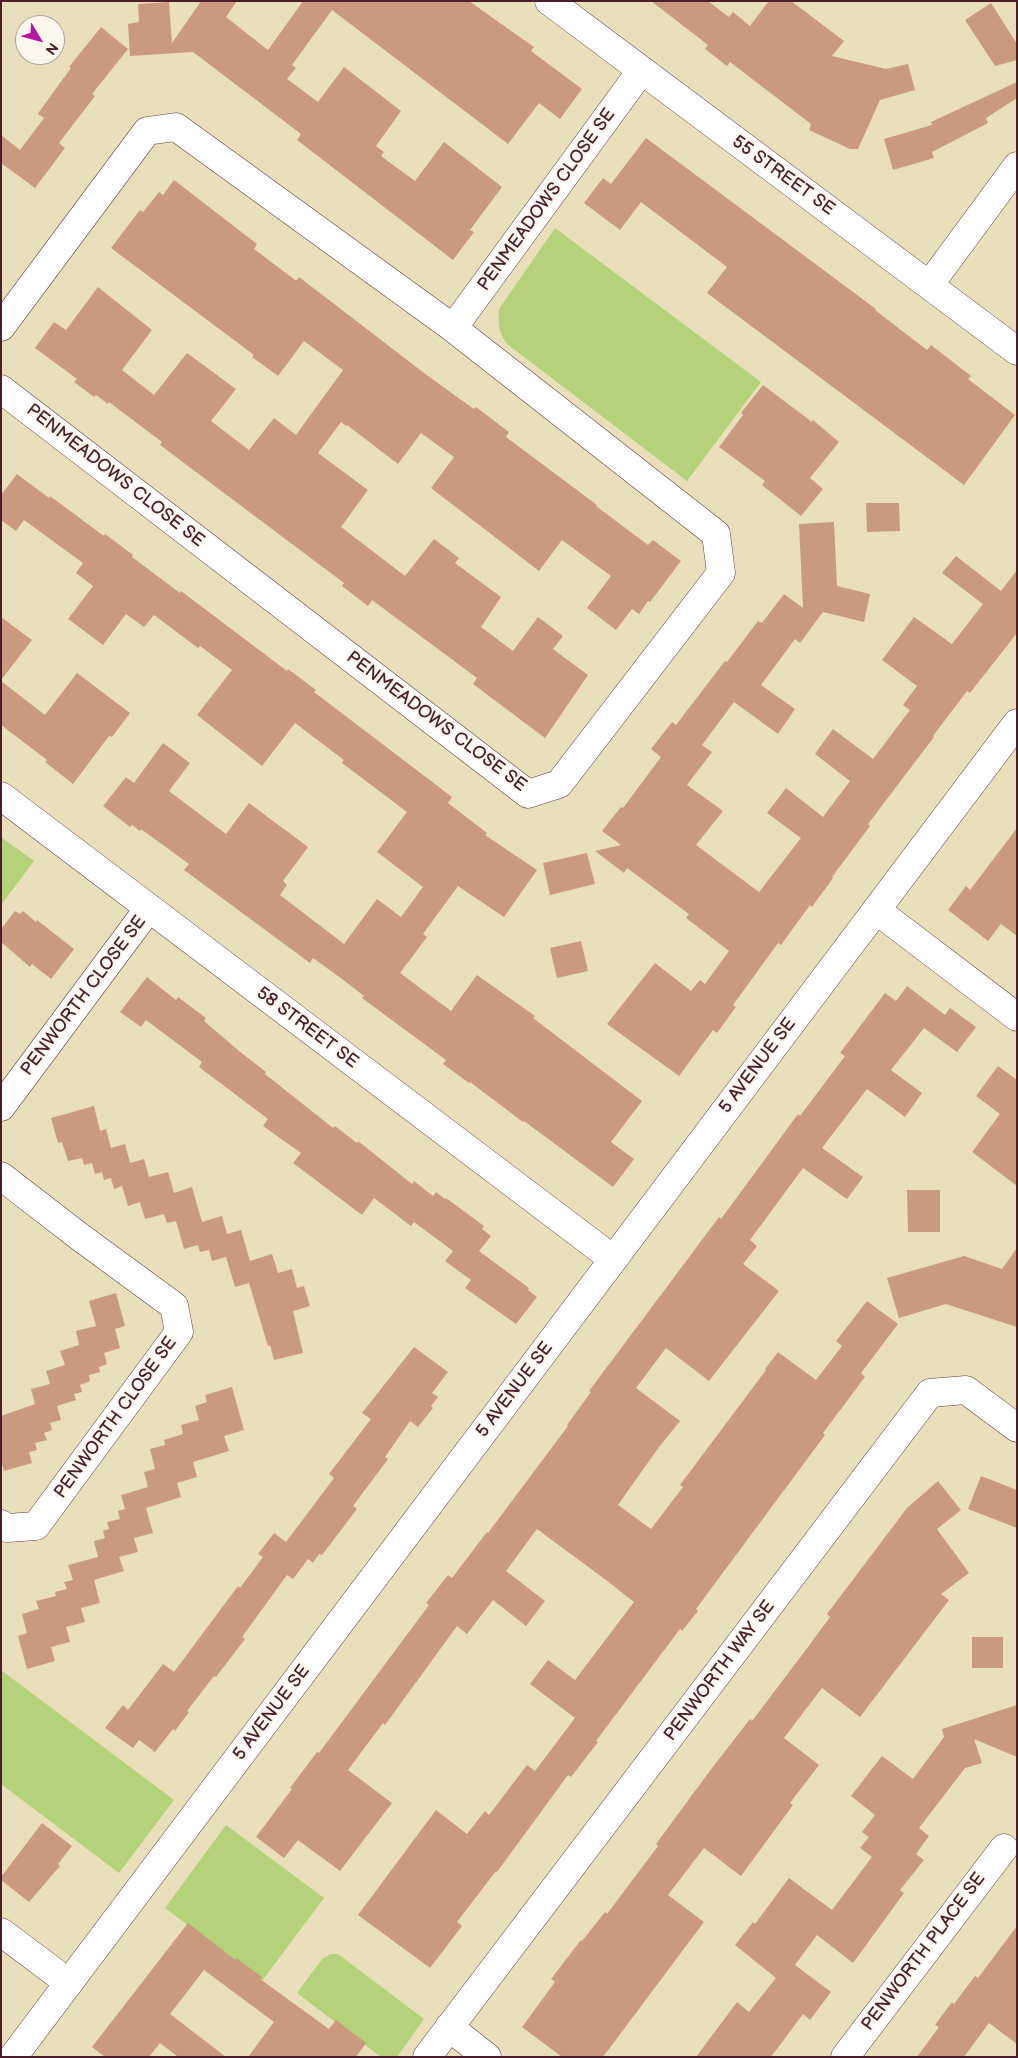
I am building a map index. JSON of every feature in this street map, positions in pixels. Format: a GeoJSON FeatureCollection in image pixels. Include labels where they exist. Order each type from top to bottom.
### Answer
{"type":"FeatureCollection","features":[{"type":"Feature","properties":{"kind":"street","name":"55 STREET SE"},"geometry":{"type":"LineString","coordinates":[[549,1],[930,284],[1017,351]]}},
{"type":"Feature","properties":{"kind":"street","name":"PENMEADOWS CLOSE SE"},"geometry":{"type":"LineString","coordinates":[[453,328],[641,71]]}},
{"type":"Feature","properties":{"kind":"street","name":"PENMEADOWS CLOSE SE"},"geometry":{"type":"LineString","coordinates":[[1,327],[147,131],[176,127],[453,328],[716,534],[721,573],[559,784],[528,794],[1,389]]}},
{"type":"Feature","properties":{"kind":"street"},"geometry":{"type":"LineString","coordinates":[[930,284],[1017,166]]}},
{"type":"Feature","properties":{"kind":"street","name":"5 AVENUE SE"},"geometry":{"type":"LineString","coordinates":[[13,2057],[1017,723]]}},
{"type":"Feature","properties":{"kind":"street","name":"58 STREET SE"},"geometry":{"type":"LineString","coordinates":[[1,796],[613,1259]]}},
{"type":"Feature","properties":{"kind":"street","name":"PENWORTH CLOSE SE"},"geometry":{"type":"LineString","coordinates":[[1,1107],[148,908]]}},
{"type":"Feature","properties":{"kind":"street"},"geometry":{"type":"LineString","coordinates":[[876,910],[1017,1017]]}},
{"type":"Feature","properties":{"kind":"street","name":"PENWORTH CLOSE SE"},"geometry":{"type":"LineString","coordinates":[[1,1176],[174,1306],[180,1332],[36,1526],[6,1528],[1,1524]]}},
{"type":"Feature","properties":{"kind":"street","name":"PENWORTH WAY SE"},"geometry":{"type":"LineString","coordinates":[[426,2057],[930,1393],[966,1390],[1017,1428]]}},
{"type":"Feature","properties":{"kind":"street","name":"PENWORTH PLACE SE"},"geometry":{"type":"LineString","coordinates":[[845,2057],[1004,1848]]}},
{"type":"Feature","properties":{"kind":"street"},"geometry":{"type":"LineString","coordinates":[[1,1932],[69,1983]]}},
{"type":"Feature","properties":{"kind":"street"},"geometry":{"type":"LineString","coordinates":[[449,2027],[487,2057]]}},
{"type":"Feature","properties":{"kind":"green space"},"geometry":{"type":"Polygon","coordinates":[[[555,228],[761,382],[687,481],[507,344],[502,335],[499,323],[499,309],[555,228]]]}},
{"type":"Feature","properties":{"kind":"green space"},"geometry":{"type":"Polygon","coordinates":[[[1,837],[34,861],[1,905],[1,837]]]}},
{"type":"Feature","properties":{"kind":"green space"},"geometry":{"type":"Polygon","coordinates":[[[1,1670],[174,1800],[119,1873],[1,1784],[1,1670]]]}},
{"type":"Feature","properties":{"kind":"green space"},"geometry":{"type":"Polygon","coordinates":[[[226,1825],[324,1898],[262,1981],[165,1908],[226,1825]]]}},
{"type":"Feature","properties":{"kind":"green space"},"geometry":{"type":"Polygon","coordinates":[[[331,1954],[338,1954],[424,2019],[397,2057],[381,2057],[297,1993],[323,1958],[331,1954]]]}},
{"type":"Feature","properties":{"kind":"building"},"geometry":{"type":"Polygon","coordinates":[[[201,1],[237,1],[226,17],[268,50],[303,1],[469,1],[534,47],[531,51],[582,89],[560,119],[539,103],[508,144],[332,10],[292,65],[296,68],[287,79],[318,102],[344,67],[401,111],[376,146],[384,152],[381,156],[415,181],[444,142],[502,187],[470,230],[474,232],[453,260],[297,140],[301,134],[193,52],[130,56],[128,24],[139,22],[138,4],[169,2],[172,43],[201,1]]]}},
{"type":"Feature","properties":{"kind":"building"},"geometry":{"type":"Polygon","coordinates":[[[651,1],[708,1],[729,17],[733,12],[750,26],[769,1],[791,1],[844,41],[832,56],[886,69],[908,64],[915,90],[880,100],[858,149],[850,149],[809,130],[811,124],[730,62],[727,66],[705,49],[708,45],[651,1]]]}},
{"type":"Feature","properties":{"kind":"building"},"geometry":{"type":"Polygon","coordinates":[[[991,3],[1017,44],[1017,60],[995,66],[965,20],[991,3]]]}},
{"type":"Feature","properties":{"kind":"building"},"geometry":{"type":"Polygon","coordinates":[[[101,27],[128,49],[92,94],[95,96],[59,143],[65,148],[35,188],[1,163],[1,135],[20,150],[44,118],[38,114],[39,112],[71,68],[69,67],[101,27]]]}},
{"type":"Feature","properties":{"kind":"building"},"geometry":{"type":"Polygon","coordinates":[[[1017,82],[1017,98],[986,118],[988,123],[932,152],[934,158],[893,170],[884,139],[932,125],[931,122],[1017,82]]]}},
{"type":"Feature","properties":{"kind":"building"},"geometry":{"type":"Polygon","coordinates":[[[646,138],[876,309],[927,350],[931,345],[971,376],[968,379],[1015,415],[964,485],[707,293],[727,267],[641,202],[620,230],[584,203],[603,178],[611,184],[646,138]]]}},
{"type":"Feature","properties":{"kind":"building"},"geometry":{"type":"Polygon","coordinates":[[[174,180],[257,244],[254,249],[295,280],[299,277],[428,376],[474,409],[476,407],[509,432],[506,437],[648,545],[653,540],[681,561],[639,614],[632,609],[616,630],[587,608],[611,576],[562,540],[539,571],[431,488],[454,457],[421,433],[398,464],[341,422],[318,453],[368,490],[341,527],[405,576],[434,539],[459,558],[455,563],[501,597],[481,627],[513,651],[538,617],[563,636],[553,649],[588,675],[545,738],[473,684],[477,678],[372,600],[368,606],[342,586],[344,583],[160,445],[162,442],[109,402],[108,404],[96,395],[94,397],[74,382],[77,379],[35,348],[54,322],[66,330],[98,287],[152,330],[122,370],[154,395],[187,353],[236,389],[211,421],[249,450],[274,418],[296,435],[343,370],[304,341],[278,376],[252,357],[254,355],[111,248],[140,210],[143,212],[159,192],[163,195],[174,180]]]}},
{"type":"Feature","properties":{"kind":"building"},"geometry":{"type":"Polygon","coordinates":[[[763,385],[812,422],[813,420],[839,442],[810,478],[823,489],[801,516],[762,485],[765,481],[719,447],[743,415],[741,413],[763,385]]]}},
{"type":"Feature","properties":{"kind":"building"},"geometry":{"type":"Polygon","coordinates":[[[17,474],[104,536],[105,534],[180,593],[181,591],[287,671],[288,669],[316,690],[314,692],[452,797],[448,803],[487,833],[485,835],[537,870],[504,917],[458,886],[423,934],[427,937],[400,973],[451,1011],[477,975],[535,1016],[533,1018],[642,1101],[611,1142],[634,1159],[613,1187],[443,1064],[446,1060],[362,998],[364,996],[342,979],[313,958],[310,963],[184,870],[189,864],[141,829],[140,831],[132,825],[130,827],[103,806],[126,777],[134,783],[163,743],[190,763],[169,791],[226,834],[249,803],[308,847],[283,881],[287,885],[280,895],[344,944],[377,899],[401,917],[423,887],[377,852],[407,812],[342,763],[344,760],[295,723],[262,766],[197,715],[232,670],[200,646],[198,648],[154,615],[144,627],[126,614],[103,645],[68,619],[93,586],[76,573],[83,563],[24,520],[16,531],[1,520],[1,495],[17,474]]]}},
{"type":"Feature","properties":{"kind":"building"},"geometry":{"type":"Polygon","coordinates":[[[866,503],[899,503],[900,531],[867,532],[866,503]]]}},
{"type":"Feature","properties":{"kind":"building"},"geometry":{"type":"Polygon","coordinates":[[[834,522],[837,586],[870,594],[864,622],[823,612],[800,643],[795,639],[761,685],[795,709],[778,734],[734,702],[702,745],[712,752],[687,785],[723,811],[696,845],[759,892],[801,838],[767,813],[786,788],[823,817],[850,781],[815,754],[833,729],[873,759],[910,710],[903,705],[917,686],[882,660],[914,617],[952,644],[983,604],[942,573],[956,556],[1001,591],[1017,570],[1017,633],[970,693],[967,691],[868,824],[870,826],[812,907],[810,905],[781,945],[778,943],[733,1005],[736,1007],[717,1033],[713,1030],[679,1076],[607,1024],[655,963],[691,991],[700,980],[705,984],[729,951],[686,918],[689,914],[627,868],[624,873],[595,851],[621,845],[602,831],[621,807],[623,808],[661,757],[651,749],[672,722],[676,725],[758,621],[762,623],[784,594],[803,608],[799,524],[834,522]]]}},
{"type":"Feature","properties":{"kind":"building"},"geometry":{"type":"Polygon","coordinates":[[[1,617],[32,640],[1,680],[1,617]]]}},
{"type":"Feature","properties":{"kind":"building"},"geometry":{"type":"Polygon","coordinates":[[[77,673],[130,713],[112,737],[109,736],[73,784],[45,762],[47,760],[1,725],[1,681],[45,715],[77,673]]]}},
{"type":"Feature","properties":{"kind":"building"},"geometry":{"type":"Polygon","coordinates":[[[1017,828],[1017,936],[1001,924],[988,941],[948,910],[966,886],[970,890],[1017,828]]]}},
{"type":"Feature","properties":{"kind":"building"},"geometry":{"type":"Polygon","coordinates":[[[587,853],[595,884],[550,895],[543,863],[587,853]]]}},
{"type":"Feature","properties":{"kind":"building"},"geometry":{"type":"Polygon","coordinates":[[[15,911],[20,914],[23,911],[36,922],[37,920],[74,949],[51,979],[32,964],[30,967],[1,942],[1,929],[15,911]]]}},
{"type":"Feature","properties":{"kind":"building"},"geometry":{"type":"Polygon","coordinates":[[[581,941],[588,971],[557,978],[550,948],[581,941]]]}},
{"type":"Feature","properties":{"kind":"building"},"geometry":{"type":"Polygon","coordinates":[[[147,977],[176,1000],[178,997],[206,1018],[204,1021],[266,1072],[265,1074],[333,1128],[335,1126],[357,1143],[358,1141],[412,1184],[414,1181],[433,1196],[436,1192],[484,1226],[482,1229],[491,1236],[479,1251],[529,1288],[528,1290],[537,1297],[516,1324],[465,1288],[471,1280],[445,1261],[453,1251],[414,1222],[411,1226],[374,1198],[362,1215],[293,1163],[301,1153],[263,1126],[268,1119],[199,1067],[202,1062],[146,1020],[141,1027],[120,1012],[147,977]]]}},
{"type":"Feature","properties":{"kind":"building"},"geometry":{"type":"Polygon","coordinates":[[[907,986],[945,1015],[950,1008],[976,1027],[957,1052],[924,1028],[891,1070],[922,1093],[905,1117],[867,1089],[822,1148],[863,1177],[847,1199],[803,1168],[750,1240],[757,1246],[743,1264],[779,1291],[709,1381],[666,1348],[636,1388],[680,1421],[618,1505],[651,1529],[683,1487],[680,1485],[778,1352],[816,1380],[842,1346],[836,1341],[867,1301],[898,1324],[861,1373],[865,1377],[823,1433],[825,1435],[696,1609],[698,1611],[682,1631],[680,1629],[596,1741],[598,1742],[571,1777],[568,1775],[497,1872],[457,1922],[462,1926],[430,1968],[358,1915],[436,1810],[467,1834],[485,1811],[489,1815],[527,1765],[535,1771],[575,1718],[530,1684],[548,1660],[575,1680],[634,1602],[606,1580],[537,1529],[506,1571],[545,1601],[526,1626],[493,1600],[467,1634],[457,1626],[385,1725],[383,1723],[348,1770],[392,1803],[340,1871],[298,1840],[284,1858],[256,1837],[292,1789],[290,1788],[317,1752],[319,1753],[429,1605],[426,1603],[448,1575],[452,1578],[488,1533],[568,1426],[591,1392],[589,1391],[719,1217],[721,1219],[798,1114],[800,1116],[845,1056],[840,1053],[885,993],[896,1001],[907,986]]]}},
{"type":"Feature","properties":{"kind":"building"},"geometry":{"type":"Polygon","coordinates":[[[998,1066],[1017,1080],[1017,1186],[972,1152],[1000,1114],[976,1096],[998,1066]]]}},
{"type":"Feature","properties":{"kind":"building"},"geometry":{"type":"Polygon","coordinates":[[[94,1106],[100,1131],[106,1129],[111,1148],[125,1144],[130,1163],[144,1159],[149,1177],[168,1172],[174,1193],[192,1187],[202,1222],[222,1216],[227,1234],[241,1230],[250,1261],[272,1254],[278,1273],[292,1269],[297,1288],[304,1286],[310,1306],[293,1311],[303,1353],[274,1360],[249,1283],[235,1287],[226,1257],[212,1261],[209,1250],[200,1252],[198,1245],[184,1249],[176,1221],[167,1223],[164,1214],[145,1219],[140,1202],[128,1206],[122,1186],[114,1189],[111,1178],[104,1180],[102,1172],[95,1174],[92,1163],[84,1165],[82,1158],[68,1161],[62,1142],[58,1143],[51,1118],[94,1106]]]}},
{"type":"Feature","properties":{"kind":"building"},"geometry":{"type":"Polygon","coordinates":[[[907,1190],[940,1190],[940,1232],[908,1232],[907,1190]]]}},
{"type":"Feature","properties":{"kind":"building"},"geometry":{"type":"Polygon","coordinates":[[[1017,1248],[1017,1327],[946,1304],[899,1318],[887,1278],[964,1256],[1002,1269],[1017,1248]]]}},
{"type":"Feature","properties":{"kind":"building"},"geometry":{"type":"Polygon","coordinates":[[[116,1293],[125,1326],[115,1329],[120,1348],[104,1353],[107,1364],[99,1367],[100,1372],[89,1375],[90,1381],[80,1385],[82,1392],[74,1394],[76,1400],[57,1406],[61,1420],[50,1423],[52,1430],[44,1433],[47,1440],[35,1443],[37,1450],[29,1452],[32,1463],[4,1471],[1,1460],[1,1416],[35,1404],[31,1389],[50,1384],[46,1371],[65,1365],[60,1351],[79,1345],[76,1331],[96,1326],[89,1301],[116,1293]]]}},
{"type":"Feature","properties":{"kind":"building"},"geometry":{"type":"Polygon","coordinates":[[[414,1347],[448,1372],[432,1393],[438,1397],[431,1406],[433,1408],[418,1427],[410,1421],[385,1457],[388,1459],[353,1506],[357,1509],[322,1555],[319,1554],[313,1563],[308,1559],[293,1579],[287,1575],[242,1637],[245,1639],[187,1711],[189,1712],[175,1731],[173,1729],[155,1752],[139,1740],[133,1748],[105,1728],[123,1705],[128,1710],[163,1664],[174,1672],[238,1586],[240,1588],[263,1557],[258,1554],[274,1533],[286,1542],[334,1478],[329,1474],[371,1419],[362,1413],[414,1347]]]}},
{"type":"Feature","properties":{"kind":"building"},"geometry":{"type":"Polygon","coordinates":[[[232,1387],[244,1430],[224,1436],[229,1451],[193,1462],[197,1477],[177,1483],[181,1497],[146,1508],[153,1533],[134,1538],[138,1552],[119,1557],[124,1571],[94,1580],[100,1603],[81,1608],[85,1622],[66,1627],[70,1642],[51,1647],[55,1661],[27,1669],[18,1636],[27,1633],[22,1614],[39,1609],[36,1601],[56,1596],[55,1592],[67,1589],[64,1582],[73,1580],[68,1565],[98,1557],[94,1541],[105,1538],[103,1531],[109,1529],[107,1522],[120,1519],[118,1511],[125,1509],[121,1495],[148,1487],[144,1472],[155,1469],[150,1449],[165,1445],[164,1440],[183,1434],[181,1425],[199,1420],[195,1406],[207,1402],[205,1395],[232,1387]]]}},
{"type":"Feature","properties":{"kind":"building"},"geometry":{"type":"Polygon","coordinates":[[[981,1476],[1017,1490],[1017,1528],[968,1509],[981,1476]]]}},
{"type":"Feature","properties":{"kind":"building"},"geometry":{"type":"Polygon","coordinates":[[[938,1481],[961,1510],[937,1529],[969,1573],[941,1594],[949,1600],[860,1717],[822,1688],[784,1738],[819,1765],[790,1803],[793,1805],[741,1876],[704,1848],[668,1895],[704,1922],[603,2057],[562,2057],[522,2027],[555,1982],[551,1979],[605,1912],[607,1914],[658,1846],[656,1844],[709,1772],[750,1719],[752,1721],[808,1647],[830,1617],[827,1614],[907,1508],[938,1481]]]}},
{"type":"Feature","properties":{"kind":"building"},"geometry":{"type":"Polygon","coordinates":[[[972,1637],[1003,1637],[1003,1668],[972,1668],[972,1637]]]}},
{"type":"Feature","properties":{"kind":"building"},"geometry":{"type":"Polygon","coordinates":[[[1017,1705],[1017,1757],[974,1739],[982,1763],[965,1768],[919,1828],[929,1836],[916,1854],[924,1860],[900,1890],[904,1893],[853,1963],[817,1935],[795,1965],[831,1992],[810,2020],[803,2014],[771,2057],[696,2057],[737,2002],[749,2012],[776,1978],[735,1945],[753,1922],[755,1924],[789,1878],[832,1910],[872,1857],[860,1848],[869,1837],[862,1832],[875,1815],[851,1796],[882,1756],[913,1779],[944,1737],[942,1729],[1017,1705]]]}},
{"type":"Feature","properties":{"kind":"building"},"geometry":{"type":"Polygon","coordinates":[[[42,1823],[72,1846],[58,1864],[60,1866],[29,1902],[1,1880],[1,1877],[42,1823]]]}},
{"type":"Feature","properties":{"kind":"building"},"geometry":{"type":"Polygon","coordinates":[[[188,1923],[329,2029],[336,2020],[366,2043],[356,2057],[248,2057],[274,2022],[204,1970],[170,2014],[226,2057],[178,2057],[160,2043],[149,2057],[105,2057],[92,2047],[188,1923]]]}},
{"type":"Feature","properties":{"kind":"building"},"geometry":{"type":"Polygon","coordinates":[[[1017,1926],[1017,2044],[989,2023],[964,2057],[917,2057],[939,2027],[935,2025],[952,2002],[954,2004],[975,1976],[978,1978],[1017,1926]]]}}]}
